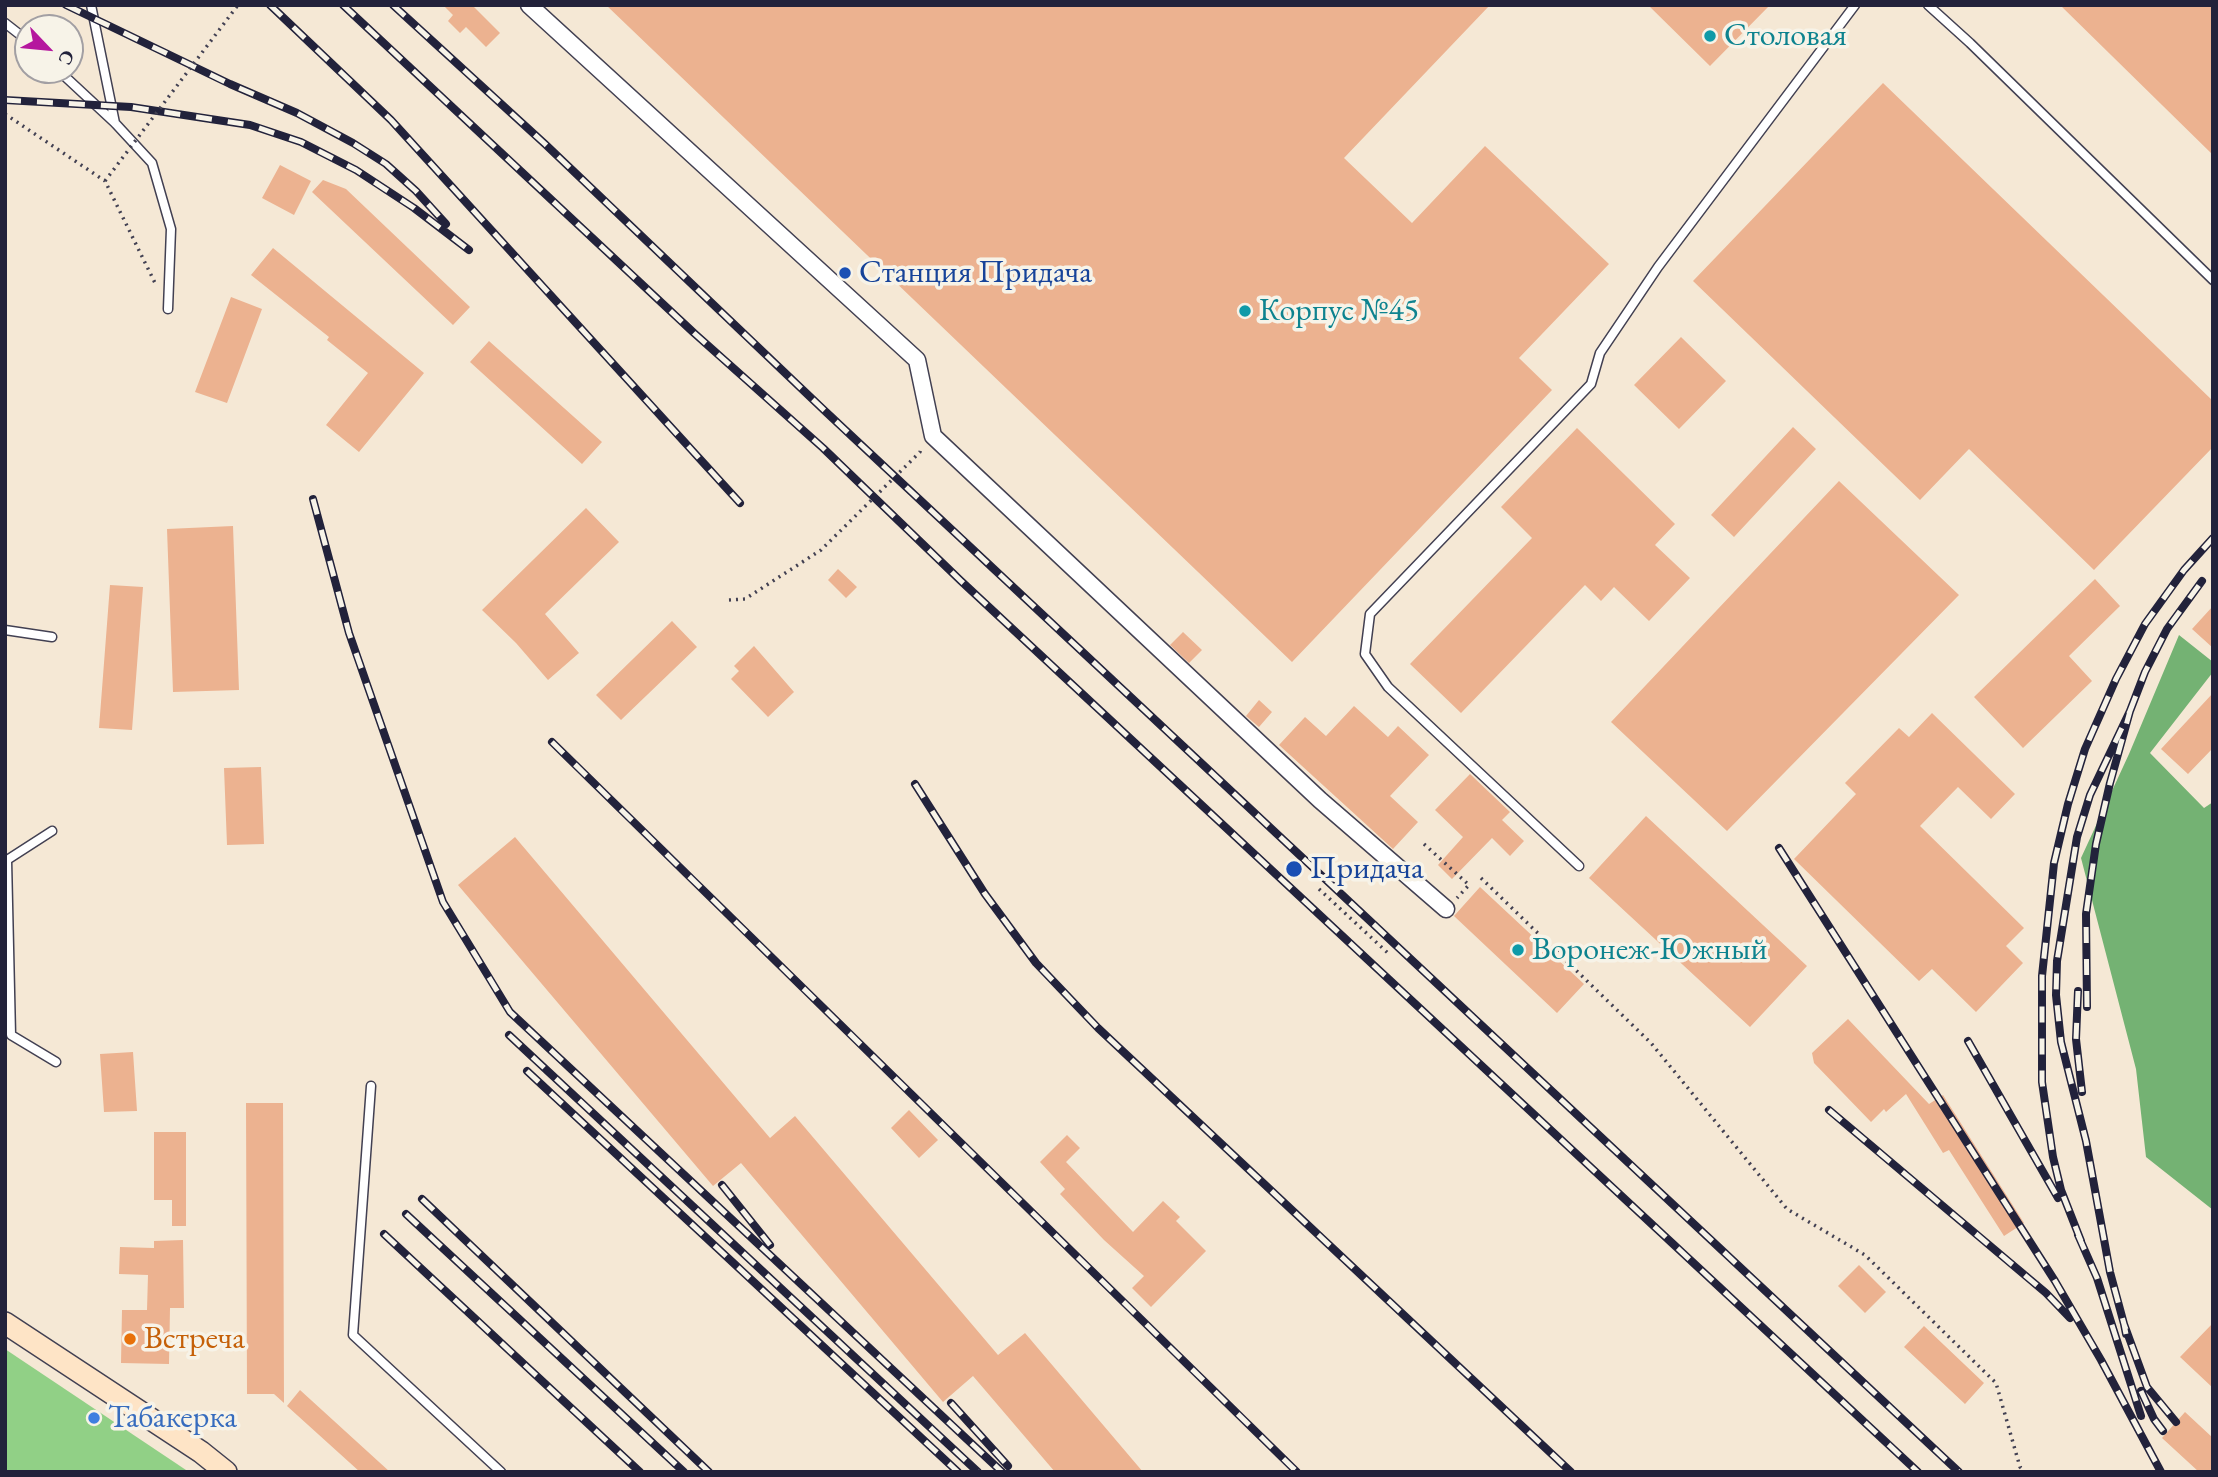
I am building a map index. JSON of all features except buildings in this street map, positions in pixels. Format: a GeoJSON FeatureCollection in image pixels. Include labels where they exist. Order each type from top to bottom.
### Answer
{"type":"FeatureCollection","features":[{"type":"Feature","properties":{"kind":"main road"},"geometry":{"type":"LineString","coordinates":[[5,1323],[189,1445],[225,1472]]}},
{"type":"Feature","properties":{"kind":"street"},"geometry":{"type":"LineString","coordinates":[[529,5],[917,360],[933,436],[1320,800],[1446,909]]}},
{"type":"Feature","properties":{"kind":"lane"},"geometry":{"type":"LineString","coordinates":[[91,5],[115,122]]}},
{"type":"Feature","properties":{"kind":"lane"},"geometry":{"type":"LineString","coordinates":[[1579,866],[1388,687],[1366,654],[1370,614],[1591,384],[1600,353],[1658,267],[1855,5]]}},
{"type":"Feature","properties":{"kind":"lane"},"geometry":{"type":"LineString","coordinates":[[1928,5],[2213,280]]}},
{"type":"Feature","properties":{"kind":"lane"},"geometry":{"type":"LineString","coordinates":[[73,84],[115,122],[152,163],[171,229],[168,309]]}},
{"type":"Feature","properties":{"kind":"lane"},"geometry":{"type":"LineString","coordinates":[[5,630],[52,637]]}},
{"type":"Feature","properties":{"kind":"lane"},"geometry":{"type":"LineString","coordinates":[[52,831],[7,860],[7,873],[10,1035],[56,1062]]}},
{"type":"Feature","properties":{"kind":"lane"},"geometry":{"type":"LineString","coordinates":[[371,1086],[353,1335],[501,1472]]}},
{"type":"Feature","properties":{"kind":"path"},"geometry":{"type":"LineString","coordinates":[[106,181],[238,5]]}},
{"type":"Feature","properties":{"kind":"path"},"geometry":{"type":"LineString","coordinates":[[5,114],[106,181],[168,309]]}},
{"type":"Feature","properties":{"kind":"path"},"geometry":{"type":"LineString","coordinates":[[729,600],[745,599],[821,550],[920,452]]}},
{"type":"Feature","properties":{"kind":"path"},"geometry":{"type":"LineString","coordinates":[[1424,844],[1469,885],[1446,909]]}},
{"type":"Feature","properties":{"kind":"path"},"geometry":{"type":"LineString","coordinates":[[1481,878],[1651,1043],[1787,1209],[1866,1255],[1996,1383],[2020,1467],[2025,1472]]}},
{"type":"Feature","properties":{"kind":"path"},"geometry":{"type":"LineString","coordinates":[[1319,889],[1390,955]]}},
{"type":"Feature","properties":{"kind":"green space"},"geometry":{"type":"Polygon","coordinates":[[[2179,635],[2213,662],[2213,672],[2150,753],[2204,808],[2213,802],[2213,1210],[2146,1157],[2136,1069],[2081,858],[2129,754],[2179,635]]]}},
{"type":"Feature","properties":{"kind":"green space"},"geometry":{"type":"Polygon","coordinates":[[[5,1349],[189,1472],[5,1472],[5,1349]]]}},
{"type":"Feature","properties":{"kind":"railway"},"geometry":{"type":"LineString","coordinates":[[66,5],[230,84],[297,113],[353,143],[386,164],[416,191],[446,224]]}},
{"type":"Feature","properties":{"kind":"railway"},"geometry":{"type":"LineString","coordinates":[[270,5],[391,120],[740,503]]}},
{"type":"Feature","properties":{"kind":"railway"},"geometry":{"type":"LineString","coordinates":[[343,5],[694,333],[823,448],[961,581],[1918,1472]]}},
{"type":"Feature","properties":{"kind":"railway"},"geometry":{"type":"LineString","coordinates":[[393,5],[545,144],[826,412],[1959,1472]]}},
{"type":"Feature","properties":{"kind":"railway"},"geometry":{"type":"LineString","coordinates":[[5,100],[131,107],[250,125],[301,142],[356,170],[414,208],[469,250]]}},
{"type":"Feature","properties":{"kind":"railway"},"geometry":{"type":"LineString","coordinates":[[313,499],[349,633],[443,902],[510,1012],[1002,1472]]}},
{"type":"Feature","properties":{"kind":"railway"},"geometry":{"type":"LineString","coordinates":[[2081,1241],[2061,1190],[2053,1157],[2042,1082],[2042,976],[2054,863],[2085,749],[2116,679],[2145,624],[2184,570],[2213,538]]}},
{"type":"Feature","properties":{"kind":"railway"},"geometry":{"type":"LineString","coordinates":[[2130,711],[2145,672],[2167,629],[2202,581]]}},
{"type":"Feature","properties":{"kind":"railway"},"geometry":{"type":"LineString","coordinates":[[2087,1007],[2086,914],[2096,844],[2130,711],[2090,795],[2077,837],[2057,961],[2056,995],[2061,1042],[2086,1141],[2110,1272],[2124,1324]]}},
{"type":"Feature","properties":{"kind":"railway"},"geometry":{"type":"LineString","coordinates":[[552,742],[1297,1472]]}},
{"type":"Feature","properties":{"kind":"railway"},"geometry":{"type":"LineString","coordinates":[[915,784],[985,894],[1036,963],[1098,1028],[1571,1472]]}},
{"type":"Feature","properties":{"kind":"railway"},"geometry":{"type":"LineString","coordinates":[[1779,848],[2055,1281],[2161,1472]]}},
{"type":"Feature","properties":{"kind":"railway"},"geometry":{"type":"LineString","coordinates":[[2078,991],[2076,1039],[2082,1092]]}},
{"type":"Feature","properties":{"kind":"railway"},"geometry":{"type":"LineString","coordinates":[[509,1035],[978,1472]]}},
{"type":"Feature","properties":{"kind":"railway"},"geometry":{"type":"LineString","coordinates":[[1968,1041],[2058,1198]]}},
{"type":"Feature","properties":{"kind":"railway"},"geometry":{"type":"LineString","coordinates":[[527,1071],[958,1472]]}},
{"type":"Feature","properties":{"kind":"railway"},"geometry":{"type":"LineString","coordinates":[[1829,1110],[2046,1293],[2070,1318]]}},
{"type":"Feature","properties":{"kind":"railway"},"geometry":{"type":"LineString","coordinates":[[722,1185],[770,1245]]}},
{"type":"Feature","properties":{"kind":"railway"},"geometry":{"type":"LineString","coordinates":[[422,1199],[709,1472]]}},
{"type":"Feature","properties":{"kind":"railway"},"geometry":{"type":"LineString","coordinates":[[406,1214],[684,1472]]}},
{"type":"Feature","properties":{"kind":"railway"},"geometry":{"type":"LineString","coordinates":[[384,1234],[640,1472]]}},
{"type":"Feature","properties":{"kind":"railway"},"geometry":{"type":"LineString","coordinates":[[2078,1235],[2097,1278],[2141,1416]]}},
{"type":"Feature","properties":{"kind":"railway"},"geometry":{"type":"LineString","coordinates":[[2126,1334],[2124,1324],[2147,1387],[2176,1422]]}},
{"type":"Feature","properties":{"kind":"railway"},"geometry":{"type":"LineString","coordinates":[[2141,1391],[2154,1419],[2163,1431]]}},
{"type":"Feature","properties":{"kind":"railway"},"geometry":{"type":"LineString","coordinates":[[951,1403],[1008,1466]]}},
{"type":"Feature","properties":{"kind":"place","name":"Столовая"},"geometry":{"type":"Point","coordinates":[1710,36]}},
{"type":"Feature","properties":{"kind":"place","name":"Станция Придача"},"geometry":{"type":"Point","coordinates":[845,273]}},
{"type":"Feature","properties":{"kind":"place","name":"Корпус №45"},"geometry":{"type":"Point","coordinates":[1245,311]}},
{"type":"Feature","properties":{"kind":"place","name":"Придача"},"geometry":{"type":"Point","coordinates":[1294,869]}},
{"type":"Feature","properties":{"kind":"place","name":"Воронеж-Южный"},"geometry":{"type":"Point","coordinates":[1518,950]}},
{"type":"Feature","properties":{"kind":"place","name":"Встреча"},"geometry":{"type":"Point","coordinates":[130,1339]}},
{"type":"Feature","properties":{"kind":"place","name":"Табакерка"},"geometry":{"type":"Point","coordinates":[94,1418]}}]}
